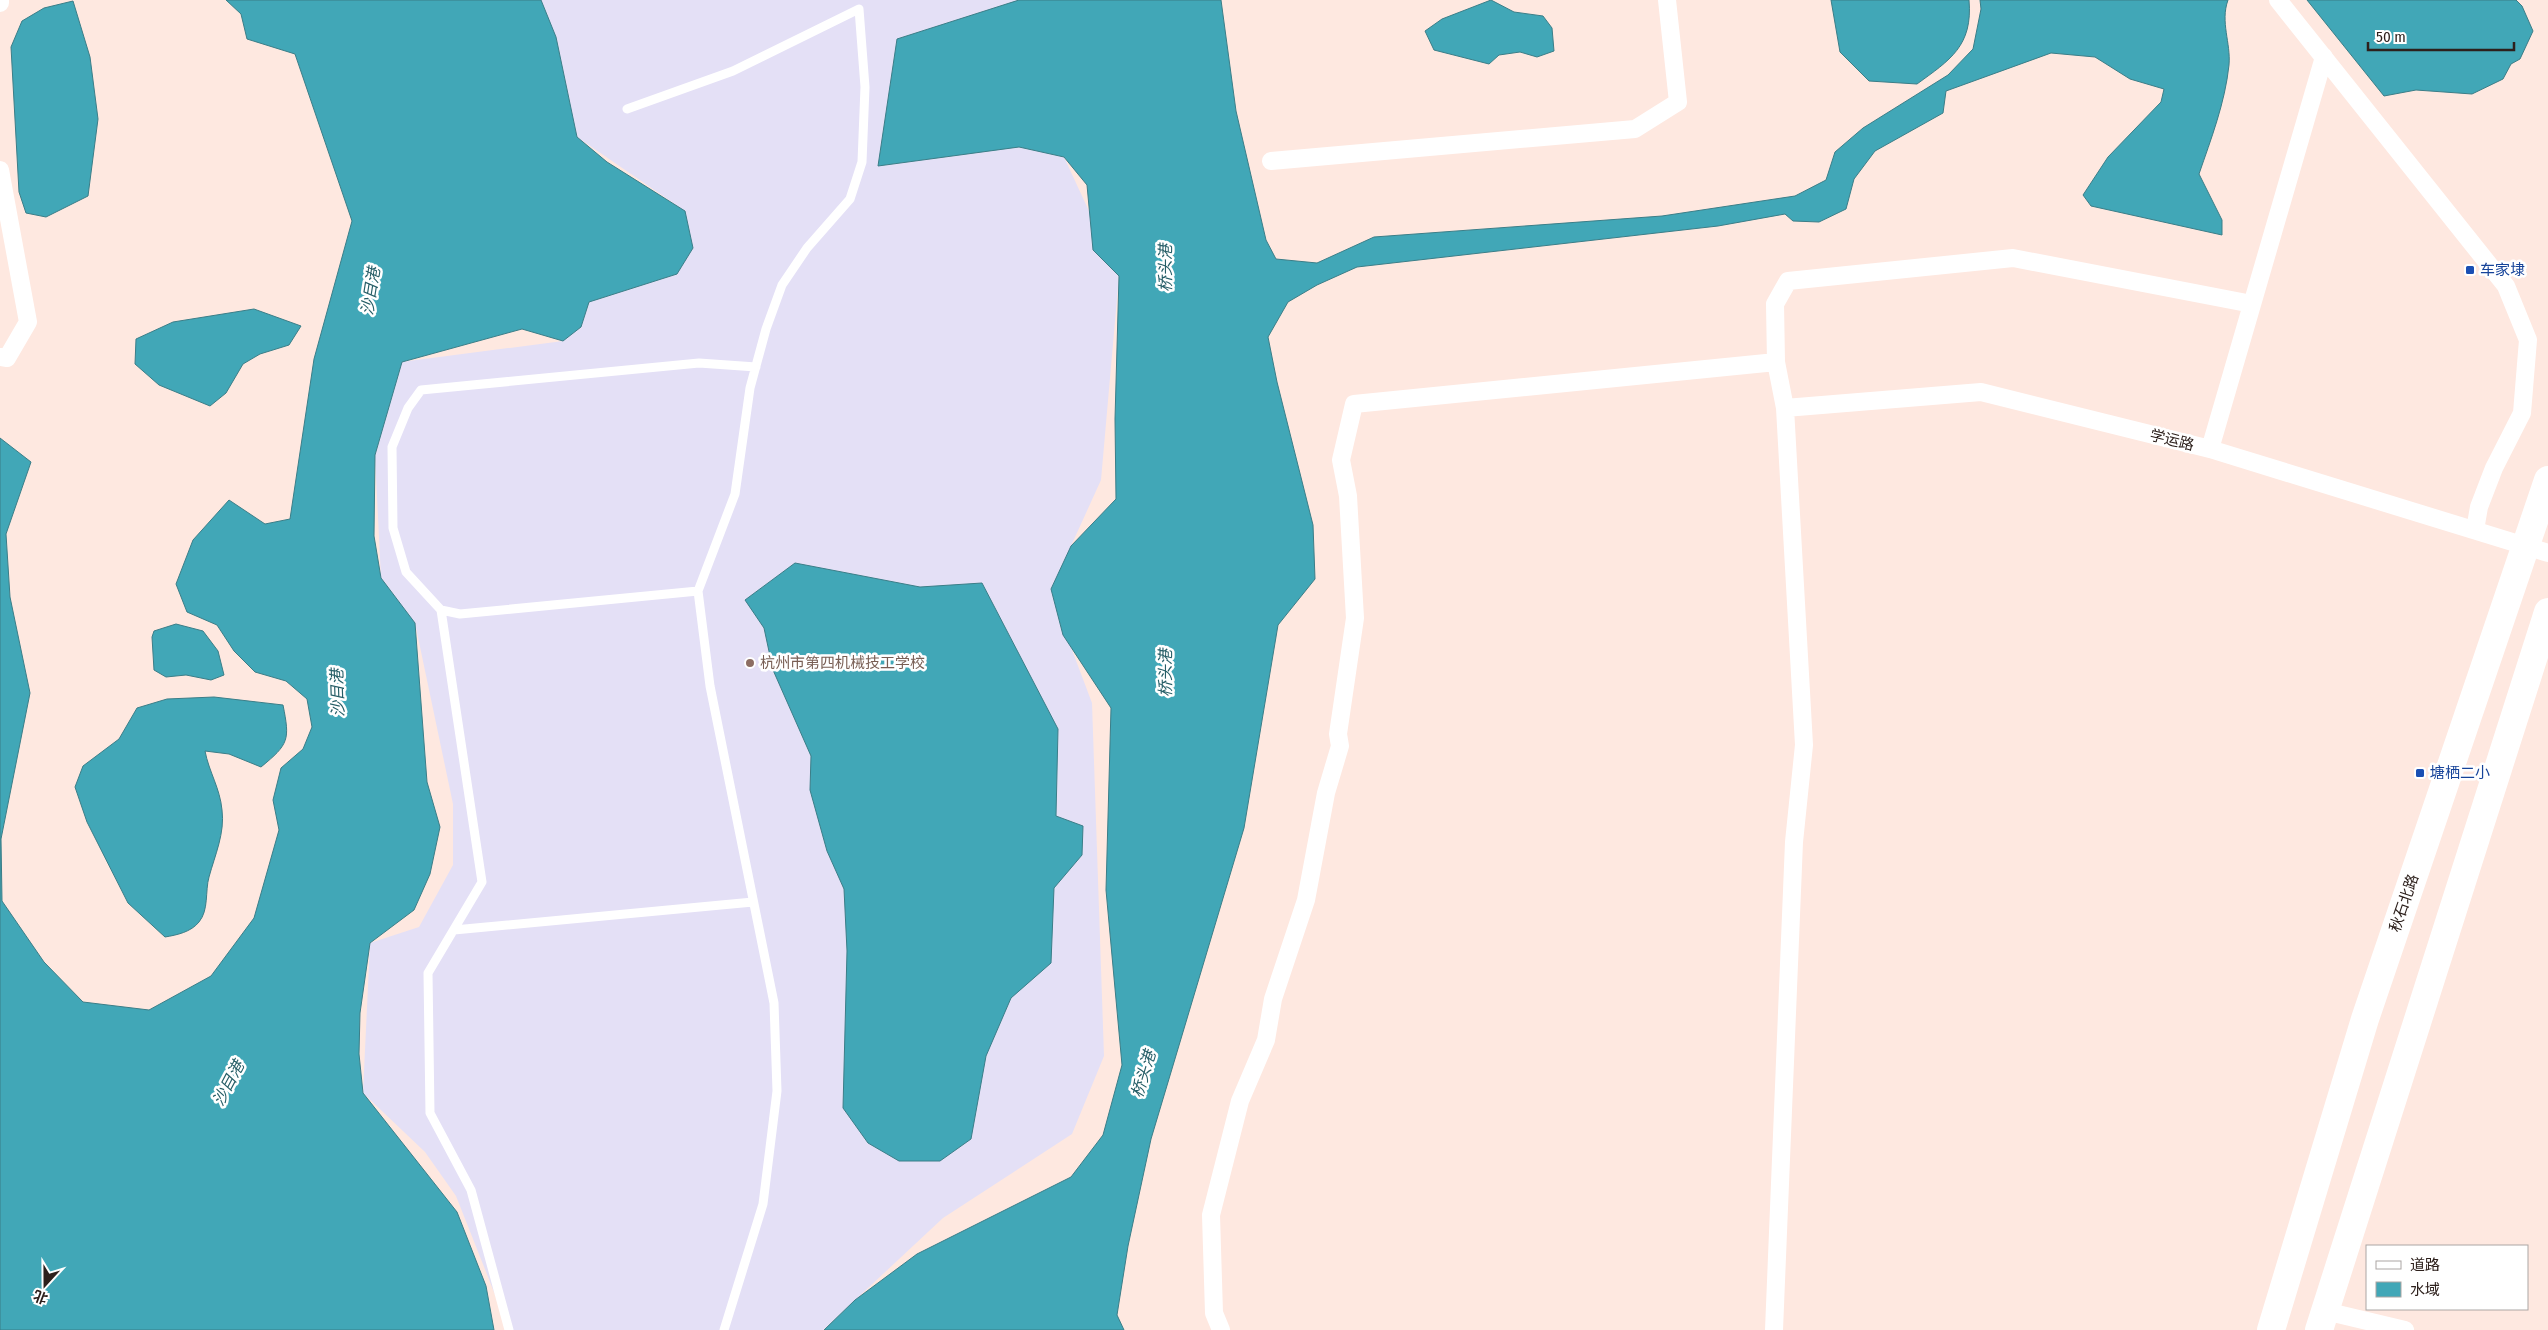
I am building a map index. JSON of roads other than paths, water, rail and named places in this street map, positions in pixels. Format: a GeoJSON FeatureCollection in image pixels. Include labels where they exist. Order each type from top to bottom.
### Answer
{"type":"FeatureCollection","features":[{"type":"Feature","properties":{"kind":"main road","name":"秋石北路"},"geometry":{"type":"LineString","coordinates":[[2271,1330],[2365,1019],[2537,549],[2548,480]]}},
{"type":"Feature","properties":{"kind":"main road"},"geometry":{"type":"LineString","coordinates":[[2322,1320],[2548,612]]}},
{"type":"Feature","properties":{"kind":"street"},"geometry":{"type":"LineString","coordinates":[[1271,161],[1635,129],[1678,102],[1667,0]]}},
{"type":"Feature","properties":{"kind":"street"},"geometry":{"type":"LineString","coordinates":[[2278,0],[2506,286],[2528,340],[2522,413],[2494,468],[2479,507],[2475,530]]}},
{"type":"Feature","properties":{"kind":"street"},"geometry":{"type":"LineString","coordinates":[[2210,450],[2324,57]]}},
{"type":"Feature","properties":{"kind":"street"},"geometry":{"type":"LineString","coordinates":[[0,170],[28,322],[7,358],[0,357]]}},
{"type":"Feature","properties":{"kind":"street"},"geometry":{"type":"LineString","coordinates":[[1774,1330],[1794,842],[1804,745],[1785,408],[1776,362],[1775,304],[1788,281],[2013,258],[2252,304]]}},
{"type":"Feature","properties":{"kind":"street"},"geometry":{"type":"LineString","coordinates":[[1221,1330],[1214,1313],[1211,1215],[1240,1100],[1266,1040],[1273,999],[1306,900],[1326,794],[1340,746],[1338,734],[1355,618],[1348,496],[1341,460],[1354,404],[1776,362]]}},
{"type":"Feature","properties":{"kind":"street","name":"学运路"},"geometry":{"type":"LineString","coordinates":[[1785,408],[1980,392],[2210,450],[2537,549]]}},
{"type":"Feature","properties":{"kind":"street"},"geometry":{"type":"LineString","coordinates":[[2322,1320],[2405,1330]]}},
{"type":"Feature","properties":{"kind":"lane"},"geometry":{"type":"LineString","coordinates":[[627,109],[733,70],[858,4],[865,86],[862,162],[850,199],[807,248],[782,285],[750,388],[735,494],[698,591],[710,686],[774,1002],[777,1091],[762,1204],[724,1330]]}},
{"type":"Feature","properties":{"kind":"lane"},"geometry":{"type":"LineString","coordinates":[[509,1330],[472,1190],[430,1114],[428,972],[482,882],[441,610],[406,572],[393,528],[392,447],[408,408],[421,390],[699,363],[756,367]]}},
{"type":"Feature","properties":{"kind":"lane"},"geometry":{"type":"LineString","coordinates":[[441,610],[460,614],[698,591]]}},
{"type":"Feature","properties":{"kind":"lane"},"geometry":{"type":"LineString","coordinates":[[454,930],[753,902]]}},
{"type":"Feature","properties":{"kind":"water","name":"沙目港"},"geometry":{"type":"Polygon","coordinates":[[[226,0],[541,0],[556,37],[577,137],[607,162],[685,211],[693,248],[677,274],[589,302],[581,327],[563,341],[522,329],[402,362],[375,455],[374,536],[381,578],[415,623],[427,782],[440,827],[430,874],[414,910],[370,943],[360,1013],[359,1054],[363,1093],[457,1212],[486,1286],[494,1330],[0,1330],[0,438],[31,462],[6,534],[10,597],[30,693],[1,839],[2,901],[44,962],[83,1002],[149,1010],[211,976],[254,918],[279,830],[273,800],[281,768],[303,749],[312,727],[307,699],[286,681],[255,672],[234,651],[217,625],[187,612],[176,584],[193,540],[229,500],[265,524],[290,519],[314,359],[352,221],[295,54],[247,39],[241,14],[226,0]]]}},
{"type":"Feature","properties":{"kind":"water","name":"桥头港"},"geometry":{"type":"Polygon","coordinates":[[[1019,0],[1221,0],[1236,111],[1266,240],[1276,259],[1317,263],[1374,237],[1662,216],[1795,196],[1826,180],[1835,152],[1863,128],[1948,75],[1973,49],[1981,9],[1980,0],[2228,0],[2225,16],[2229,57],[2227,79],[2217,121],[2199,174],[2222,220],[2222,235],[2091,206],[2083,195],[2108,157],[2161,102],[2164,89],[2130,79],[2095,57],[2051,53],[1946,91],[1943,113],[1875,151],[1854,179],[1846,209],[1819,222],[1793,221],[1785,214],[1718,226],[1357,267],[1317,285],[1288,302],[1268,337],[1277,382],[1313,525],[1315,579],[1278,625],[1244,828],[1151,1139],[1128,1246],[1117,1315],[1124,1330],[824,1330],[855,1300],[917,1254],[1071,1177],[1103,1135],[1122,1065],[1106,890],[1111,708],[1063,635],[1051,589],[1071,546],[1116,499],[1115,419],[1119,276],[1093,250],[1087,185],[1064,157],[1019,147],[878,166],[897,39],[1019,0]]]}},
{"type":"Feature","properties":{"kind":"water"},"geometry":{"type":"Polygon","coordinates":[[[1491,0],[1514,12],[1543,16],[1552,28],[1554,51],[1537,57],[1520,52],[1499,55],[1489,64],[1434,50],[1425,31],[1442,19],[1491,0]]]}},
{"type":"Feature","properties":{"kind":"water"},"geometry":{"type":"Polygon","coordinates":[[[1831,0],[1969,0],[1967,29],[1957,50],[1949,59],[1917,84],[1869,81],[1840,52],[1831,0]]]}},
{"type":"Feature","properties":{"kind":"water"},"geometry":{"type":"Polygon","coordinates":[[[2307,0],[2516,0],[2522,6],[2533,31],[2520,59],[2511,64],[2503,79],[2472,94],[2416,90],[2384,96],[2307,0]]]}},
{"type":"Feature","properties":{"kind":"water"},"geometry":{"type":"Polygon","coordinates":[[[73,1],[90,57],[98,119],[88,196],[46,217],[26,213],[19,192],[11,47],[22,21],[44,8],[73,1]]]}},
{"type":"Feature","properties":{"kind":"water"},"geometry":{"type":"Polygon","coordinates":[[[254,309],[301,326],[289,345],[260,354],[243,364],[226,393],[210,406],[159,385],[135,364],[136,339],[173,322],[254,309]]]}},
{"type":"Feature","properties":{"kind":"water"},"geometry":{"type":"Polygon","coordinates":[[[795,563],[920,587],[982,583],[1058,729],[1056,816],[1083,826],[1082,855],[1054,888],[1051,963],[1011,998],[986,1056],[971,1139],[940,1161],[899,1161],[868,1143],[843,1108],[847,951],[844,889],[827,851],[810,790],[811,756],[773,670],[764,628],[745,600],[795,563]]]}},
{"type":"Feature","properties":{"kind":"water"},"geometry":{"type":"Polygon","coordinates":[[[176,624],[203,631],[218,651],[224,675],[211,680],[186,675],[166,677],[154,670],[152,637],[154,631],[176,624]]]}},
{"type":"Feature","properties":{"kind":"water"},"geometry":{"type":"Polygon","coordinates":[[[214,697],[283,705],[286,726],[285,741],[277,753],[261,767],[229,754],[205,751],[221,802],[223,819],[221,836],[208,882],[206,906],[202,917],[196,925],[188,931],[165,937],[128,903],[87,822],[75,787],[83,766],[119,739],[137,708],[167,699],[214,697]]]}},
{"type":"Feature","properties":{"kind":"place","name":"车家埭"},"geometry":{"type":"Point","coordinates":[2470,270]}},
{"type":"Feature","properties":{"kind":"place","name":"杭州市第四机械技工学校"},"geometry":{"type":"Point","coordinates":[750,663]}},
{"type":"Feature","properties":{"kind":"place","name":"塘栖二小"},"geometry":{"type":"Point","coordinates":[2420,773]}}]}
